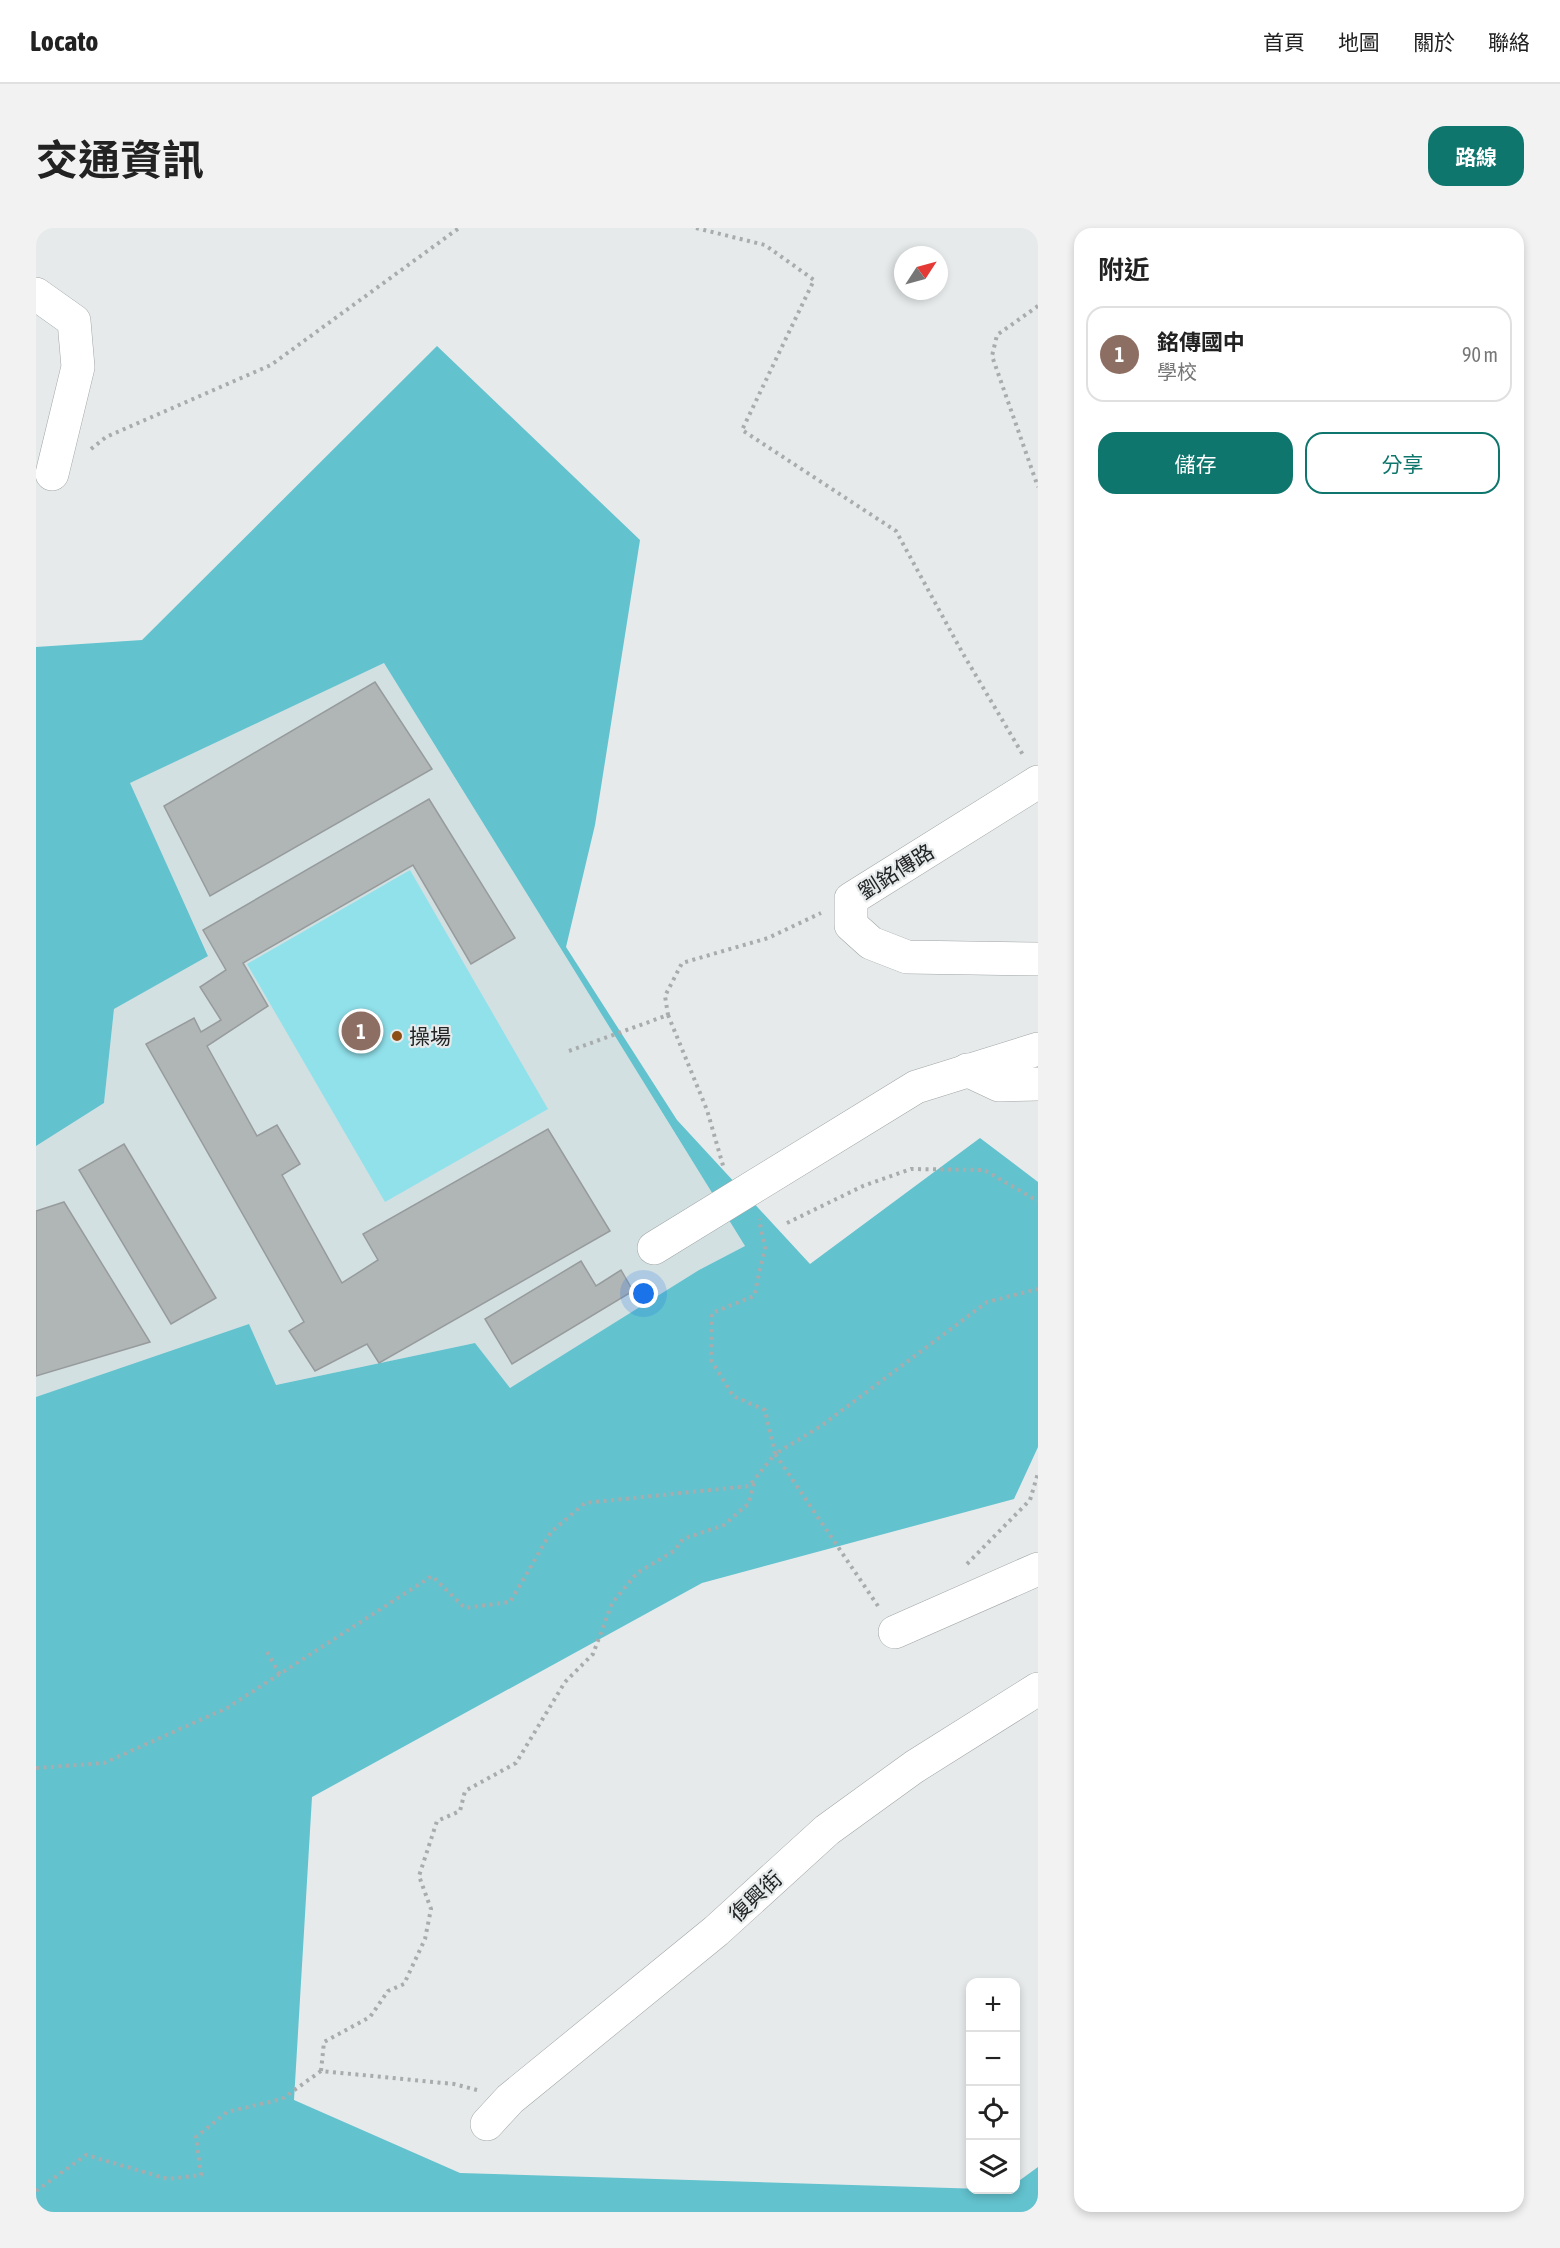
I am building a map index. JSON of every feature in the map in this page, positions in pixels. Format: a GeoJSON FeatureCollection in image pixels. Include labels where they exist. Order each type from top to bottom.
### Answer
{"type":"FeatureCollection","features":[{"type":"Feature","properties":{"kind":"street"},"geometry":{"type":"LineString","coordinates":[[36,294],[74,321],[78,367],[52,474]]}},
{"type":"Feature","properties":{"kind":"street","name":"劉銘傳路"},"geometry":{"type":"LineString","coordinates":[[1032,772],[851,899],[851,925],[871,943],[907,957],[1038,959]]}},
{"type":"Feature","properties":{"kind":"street"},"geometry":{"type":"LineString","coordinates":[[654,1248],[744,1208],[916,1087],[1038,1049]]}},
{"type":"Feature","properties":{"kind":"street"},"geometry":{"type":"LineString","coordinates":[[967,1070],[999,1085],[1038,1084]]}},
{"type":"Feature","properties":{"kind":"street"},"geometry":{"type":"LineString","coordinates":[[895,1632],[1038,1569]]}},
{"type":"Feature","properties":{"kind":"street","name":"復興街"},"geometry":{"type":"LineString","coordinates":[[487,2124],[510,2099],[716,1931],[827,1830],[914,1767],[1038,1689]]}},
{"type":"Feature","properties":{"kind":"path"},"geometry":{"type":"LineString","coordinates":[[88,451],[106,437],[271,365],[459,228]]}},
{"type":"Feature","properties":{"kind":"path"},"geometry":{"type":"LineString","coordinates":[[696,228],[765,245],[814,280],[742,430],[896,531],[962,652],[1032,772]]}},
{"type":"Feature","properties":{"kind":"path"},"geometry":{"type":"LineString","coordinates":[[1038,306],[997,335],[992,356],[1038,487]]}},
{"type":"Feature","properties":{"kind":"path"},"geometry":{"type":"LineString","coordinates":[[851,899],[768,938],[682,963],[665,996],[668,1015],[722,1155],[744,1208],[765,1248],[754,1296],[712,1313],[711,1360],[733,1396],[765,1410],[774,1454],[895,1632]]}},
{"type":"Feature","properties":{"kind":"path"},"geometry":{"type":"LineString","coordinates":[[569,1051],[668,1015]]}},
{"type":"Feature","properties":{"kind":"path"},"geometry":{"type":"LineString","coordinates":[[787,1222],[863,1186],[911,1170],[984,1170],[1038,1201]]}},
{"type":"Feature","properties":{"kind":"path"},"geometry":{"type":"LineString","coordinates":[[36,1768],[104,1763],[227,1708],[432,1576],[465,1608],[510,1602],[551,1532],[585,1503],[749,1486],[774,1454],[820,1426],[987,1302],[1038,1289]]}},
{"type":"Feature","properties":{"kind":"path"},"geometry":{"type":"LineString","coordinates":[[964,1568],[1030,1500],[1038,1473]]}},
{"type":"Feature","properties":{"kind":"path"},"geometry":{"type":"LineString","coordinates":[[321,2071],[324,2042],[370,2017],[388,1991],[404,1984],[425,1939],[431,1909],[419,1876],[437,1821],[460,1812],[465,1791],[516,1763],[565,1682],[592,1654],[612,1603],[637,1573],[674,1551],[683,1539],[724,1525],[749,1503],[755,1478]]}},
{"type":"Feature","properties":{"kind":"path"},"geometry":{"type":"LineString","coordinates":[[267,1652],[280,1675]]}},
{"type":"Feature","properties":{"kind":"path"},"geometry":{"type":"LineString","coordinates":[[36,2191],[86,2155],[168,2179],[201,2175],[196,2137],[227,2112],[282,2099],[321,2071],[454,2084],[510,2099]]}},
{"type":"Feature","properties":{"kind":"shaded area"},"geometry":{"type":"Polygon","coordinates":[[[437,346],[640,540],[595,825],[566,947],[677,1120],[810,1264],[980,1138],[1038,1182],[1038,1447],[1014,1499],[702,1583],[312,1797],[294,2100],[460,2173],[966,2188],[966,2194],[1020,2194],[1020,2180],[1038,2167],[1038,2212],[36,2212],[36,1397],[249,1324],[276,1385],[475,1343],[510,1388],[699,1270],[745,1246],[384,663],[130,783],[208,956],[114,1009],[104,1103],[36,1146],[36,647],[142,640],[437,346]]]}},
{"type":"Feature","properties":{"kind":"shaded area"},"geometry":{"type":"Polygon","coordinates":[[[384,663],[745,1246],[699,1270],[510,1389],[475,1343],[276,1385],[36,1397],[36,1146],[104,1103],[114,1009],[208,955],[129,783],[384,663]]]}},
{"type":"Feature","properties":{"kind":"shaded area","name":"操場"},"geometry":{"type":"Polygon","coordinates":[[[410,870],[548,1109],[385,1202],[247,964],[410,870]]]}},
{"type":"Feature","properties":{"kind":"building"},"geometry":{"type":"Polygon","coordinates":[[[375,682],[432,769],[210,896],[164,806],[375,682]]]}},
{"type":"Feature","properties":{"kind":"building"},"geometry":{"type":"Polygon","coordinates":[[[429,799],[515,938],[471,964],[413,865],[243,963],[268,1006],[207,1046],[257,1136],[277,1125],[300,1164],[282,1175],[342,1283],[378,1260],[363,1234],[548,1129],[610,1231],[379,1363],[367,1344],[315,1371],[289,1331],[304,1322],[146,1044],[194,1018],[201,1032],[221,1020],[200,987],[226,970],[203,930],[429,799]]]}},
{"type":"Feature","properties":{"kind":"building"},"geometry":{"type":"Polygon","coordinates":[[[124,1144],[216,1298],[171,1324],[79,1170],[124,1144]]]}},
{"type":"Feature","properties":{"kind":"building"},"geometry":{"type":"Polygon","coordinates":[[[64,1202],[150,1342],[36,1376],[36,1211],[64,1202]]]}},
{"type":"Feature","properties":{"kind":"building"},"geometry":{"type":"Polygon","coordinates":[[[581,1261],[596,1286],[621,1270],[633,1291],[512,1364],[485,1319],[581,1261]]]}},
{"type":"Feature","properties":{"kind":"place","name":"銘傳國中"},"geometry":{"type":"Point","coordinates":[361,1031]}},
{"type":"Feature","properties":{"kind":"place","name":"操場"},"geometry":{"type":"Point","coordinates":[397,1036]}}]}
